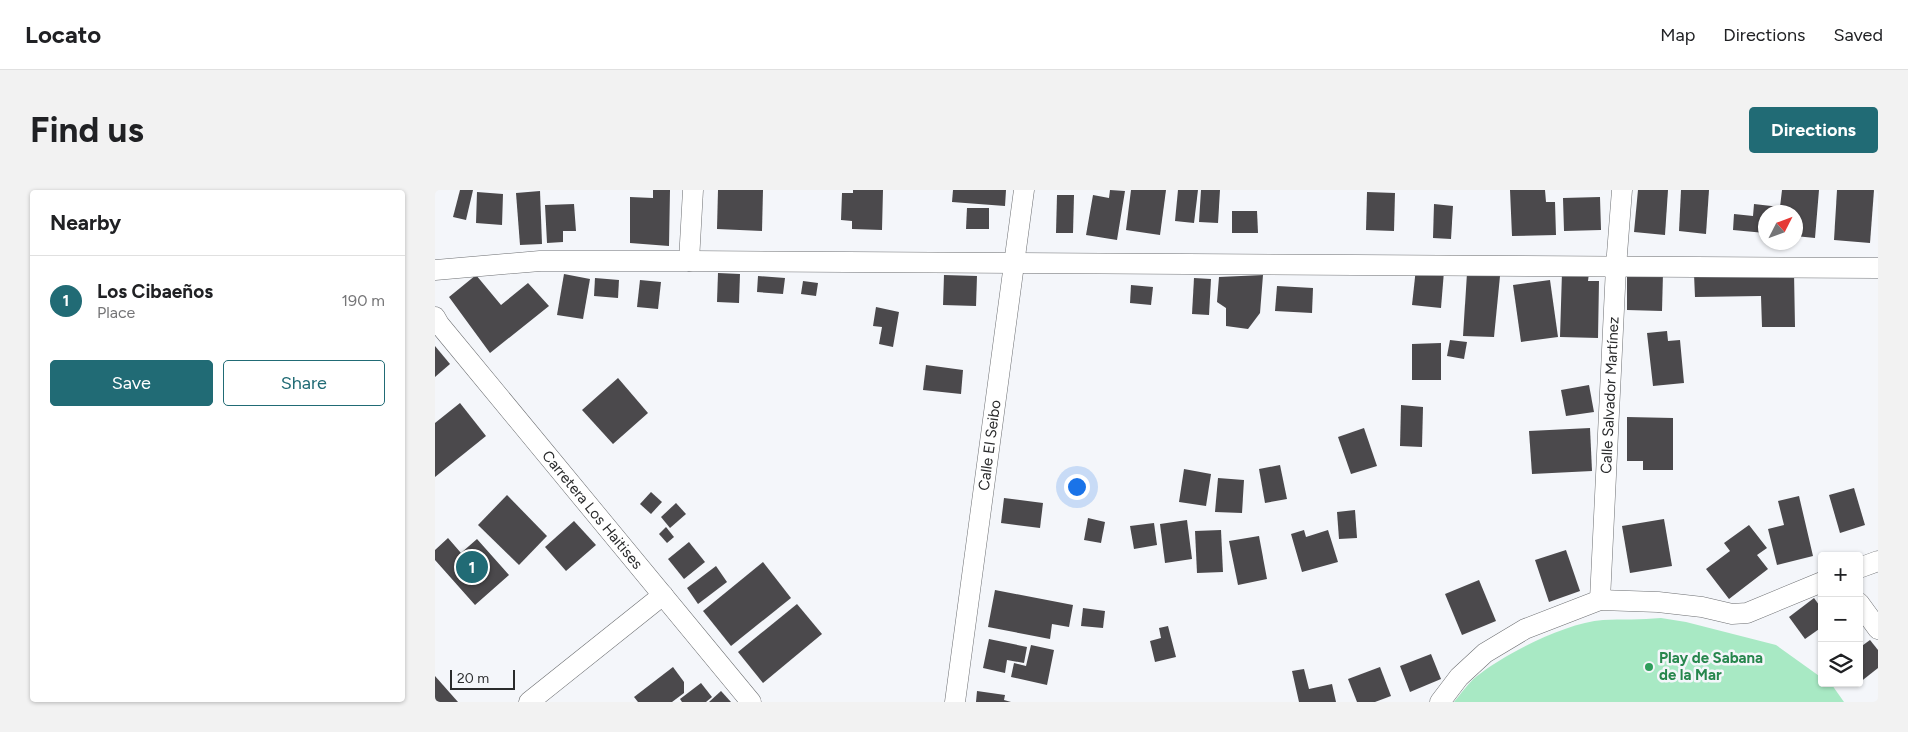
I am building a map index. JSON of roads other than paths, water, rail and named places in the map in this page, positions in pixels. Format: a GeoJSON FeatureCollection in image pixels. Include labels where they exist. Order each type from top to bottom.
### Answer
{"type":"FeatureCollection","features":[{"type":"Feature","properties":{"kind":"street"},"geometry":{"type":"LineString","coordinates":[[689,261],[693,190]]}},
{"type":"Feature","properties":{"kind":"street","name":"Calle El Seibo"},"geometry":{"type":"LineString","coordinates":[[955,702],[1024,190]]}},
{"type":"Feature","properties":{"kind":"street","name":"Calle Salvador Martínez"},"geometry":{"type":"LineString","coordinates":[[1600,600],[1616,267],[1622,190]]}},
{"type":"Feature","properties":{"kind":"street"},"geometry":{"type":"LineString","coordinates":[[435,270],[540,261],[1878,268]]}},
{"type":"Feature","properties":{"kind":"street","name":"Carretera Los Haitises"},"geometry":{"type":"LineString","coordinates":[[436,322],[751,702]]}},
{"type":"Feature","properties":{"kind":"street"},"geometry":{"type":"LineString","coordinates":[[1863,567],[1878,561]]}},
{"type":"Feature","properties":{"kind":"street"},"geometry":{"type":"LineString","coordinates":[[1440,702],[1459,678],[1485,654],[1525,629],[1600,600],[1658,602],[1702,607],[1732,614],[1747,613],[1818,584]]}},
{"type":"Feature","properties":{"kind":"street"},"geometry":{"type":"LineString","coordinates":[[529,702],[663,595]]}},
{"type":"Feature","properties":{"kind":"street"},"geometry":{"type":"LineString","coordinates":[[1863,608],[1878,628]]}},
{"type":"Feature","properties":{"kind":"place","name":"Los Cibaeños"},"geometry":{"type":"Point","coordinates":[472,567]}},
{"type":"Feature","properties":{"kind":"place","name":"Play de Sabana de la Mar"},"geometry":{"type":"Point","coordinates":[1649,667]}}]}
